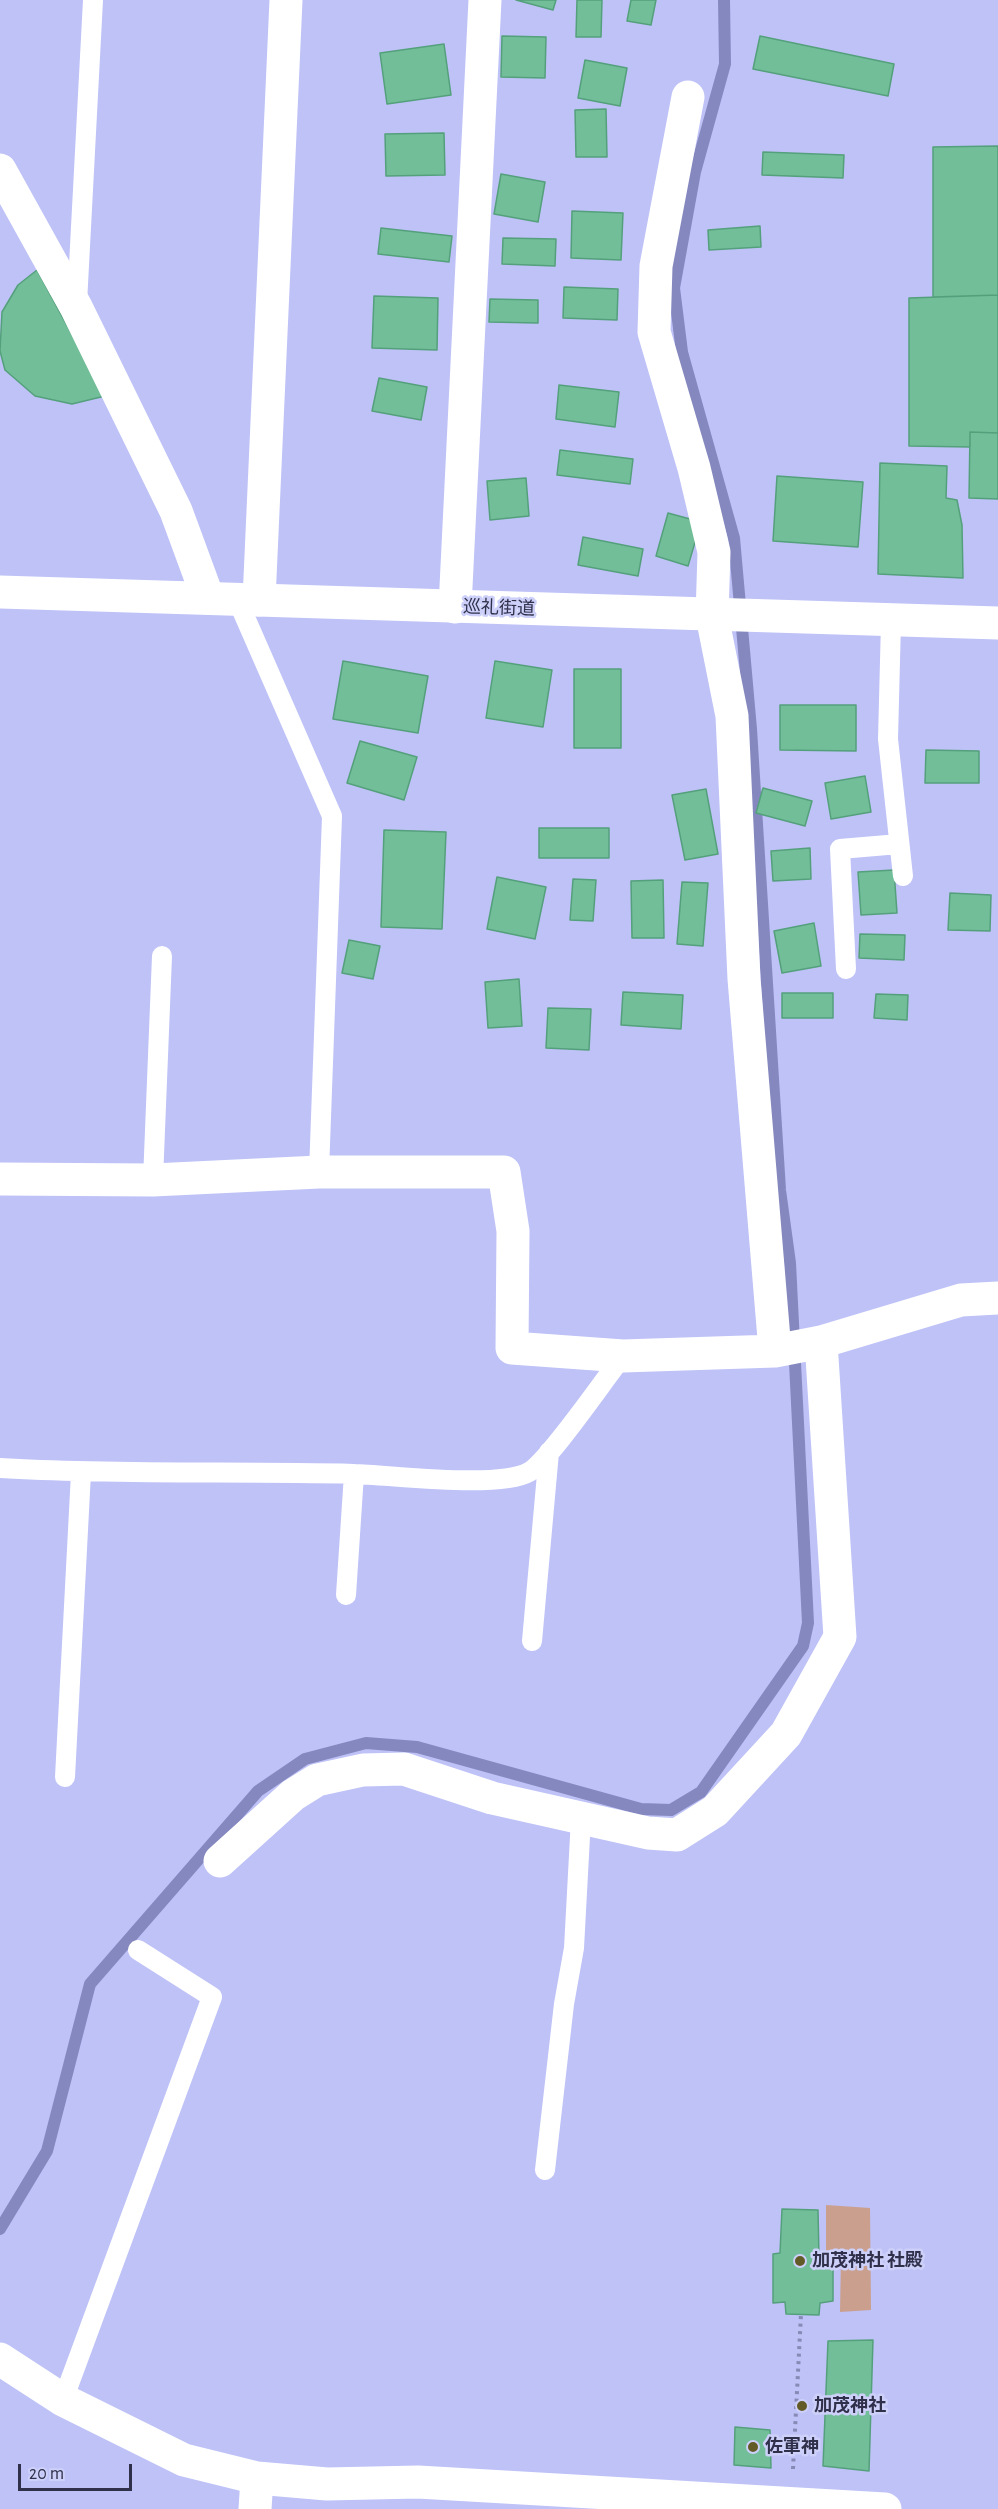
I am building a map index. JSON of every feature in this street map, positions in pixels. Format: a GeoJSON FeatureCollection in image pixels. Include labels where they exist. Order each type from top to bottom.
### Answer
{"type":"FeatureCollection","features":[{"type":"Feature","properties":{"kind":"street"},"geometry":{"type":"LineString","coordinates":[[235,599],[286,0]]}},
{"type":"Feature","properties":{"kind":"street"},"geometry":{"type":"LineString","coordinates":[[455,607],[485,0]]}},
{"type":"Feature","properties":{"kind":"street"},"geometry":{"type":"LineString","coordinates":[[688,97],[657,266],[654,332],[694,468],[714,552],[712,616],[732,716],[744,979],[775,1351]]}},
{"type":"Feature","properties":{"kind":"street"},"geometry":{"type":"LineString","coordinates":[[0,170],[76,307],[176,511],[235,599]]}},
{"type":"Feature","properties":{"kind":"street","name":"巡礼街道"},"geometry":{"type":"LineString","coordinates":[[0,592],[891,622],[998,623]]}},
{"type":"Feature","properties":{"kind":"street"},"geometry":{"type":"LineString","coordinates":[[0,1179],[153,1180],[319,1172],[504,1172],[513,1231],[512,1348],[623,1356],[775,1351],[821,1342],[960,1300],[998,1298]]}},
{"type":"Feature","properties":{"kind":"street"},"geometry":{"type":"LineString","coordinates":[[220,1861],[293,1795],[317,1780],[363,1770],[404,1768],[492,1798],[648,1833],[677,1835],[715,1811],[786,1734],[840,1637],[821,1342]]}},
{"type":"Feature","properties":{"kind":"street"},"geometry":{"type":"LineString","coordinates":[[0,2359],[63,2400],[256,2493],[327,2484],[418,2482],[885,2509]]}},
{"type":"Feature","properties":{"kind":"lane"},"geometry":{"type":"LineString","coordinates":[[76,307],[93,0]]}},
{"type":"Feature","properties":{"kind":"lane"},"geometry":{"type":"LineString","coordinates":[[235,599],[332,816],[319,1172]]}},
{"type":"Feature","properties":{"kind":"lane"},"geometry":{"type":"LineString","coordinates":[[891,622],[888,739],[903,876]]}},
{"type":"Feature","properties":{"kind":"lane"},"geometry":{"type":"LineString","coordinates":[[846,969],[840,849],[899,844]]}},
{"type":"Feature","properties":{"kind":"lane"},"geometry":{"type":"LineString","coordinates":[[153,1180],[162,956]]}},
{"type":"Feature","properties":{"kind":"lane"},"geometry":{"type":"LineString","coordinates":[[0,1468],[81,1473],[354,1474],[503,1481],[530,1472],[549,1452],[623,1356]]}},
{"type":"Feature","properties":{"kind":"lane"},"geometry":{"type":"LineString","coordinates":[[532,1641],[549,1452]]}},
{"type":"Feature","properties":{"kind":"lane"},"geometry":{"type":"LineString","coordinates":[[65,1777],[81,1473]]}},
{"type":"Feature","properties":{"kind":"lane"},"geometry":{"type":"LineString","coordinates":[[346,1595],[354,1474]]}},
{"type":"Feature","properties":{"kind":"lane"},"geometry":{"type":"LineString","coordinates":[[545,2170],[564,2004],[574,1948],[581,1818]]}},
{"type":"Feature","properties":{"kind":"lane"},"geometry":{"type":"LineString","coordinates":[[63,2400],[212,1997],[138,1950]]}},
{"type":"Feature","properties":{"kind":"path"},"geometry":{"type":"LineString","coordinates":[[792,2504],[801,2314]]}},
{"type":"Feature","properties":{"kind":"shaded area"},"geometry":{"type":"Polygon","coordinates":[[[826,2205],[870,2208],[871,2310],[840,2312],[841,2256],[826,2253],[826,2205]]]}},
{"type":"Feature","properties":{"kind":"building"},"geometry":{"type":"Polygon","coordinates":[[[516,0],[556,0],[553,10],[516,0]]]}},
{"type":"Feature","properties":{"kind":"building"},"geometry":{"type":"Polygon","coordinates":[[[577,0],[602,0],[601,37],[576,37],[577,0]]]}},
{"type":"Feature","properties":{"kind":"building"},"geometry":{"type":"Polygon","coordinates":[[[631,0],[656,0],[651,25],[627,21],[631,0]]]}},
{"type":"Feature","properties":{"kind":"building"},"geometry":{"type":"Polygon","coordinates":[[[502,36],[546,37],[545,78],[501,77],[502,36]]]}},
{"type":"Feature","properties":{"kind":"building"},"geometry":{"type":"Polygon","coordinates":[[[760,36],[894,64],[888,96],[753,69],[760,36]]]}},
{"type":"Feature","properties":{"kind":"building"},"geometry":{"type":"Polygon","coordinates":[[[444,44],[451,95],[387,104],[380,53],[444,44]]]}},
{"type":"Feature","properties":{"kind":"building"},"geometry":{"type":"Polygon","coordinates":[[[585,60],[627,68],[620,106],[578,98],[585,60]]]}},
{"type":"Feature","properties":{"kind":"building"},"geometry":{"type":"Polygon","coordinates":[[[606,109],[607,157],[576,157],[575,110],[606,109]]]}},
{"type":"Feature","properties":{"kind":"building"},"geometry":{"type":"Polygon","coordinates":[[[444,133],[445,175],[386,176],[385,134],[444,133]]]}},
{"type":"Feature","properties":{"kind":"building"},"geometry":{"type":"Polygon","coordinates":[[[998,146],[998,295],[933,297],[933,147],[998,146]]]}},
{"type":"Feature","properties":{"kind":"building"},"geometry":{"type":"Polygon","coordinates":[[[763,152],[844,155],[843,178],[762,175],[763,152]]]}},
{"type":"Feature","properties":{"kind":"building"},"geometry":{"type":"Polygon","coordinates":[[[501,174],[545,182],[538,222],[494,214],[501,174]]]}},
{"type":"Feature","properties":{"kind":"building"},"geometry":{"type":"Polygon","coordinates":[[[572,211],[623,213],[621,260],[571,258],[572,211]]]}},
{"type":"Feature","properties":{"kind":"building"},"geometry":{"type":"Polygon","coordinates":[[[760,226],[761,247],[709,250],[708,230],[760,226]]]}},
{"type":"Feature","properties":{"kind":"building"},"geometry":{"type":"Polygon","coordinates":[[[381,228],[452,236],[449,262],[378,254],[381,228]]]}},
{"type":"Feature","properties":{"kind":"building"},"geometry":{"type":"Polygon","coordinates":[[[503,238],[556,239],[555,266],[502,264],[503,238]]]}},
{"type":"Feature","properties":{"kind":"building"},"geometry":{"type":"Polygon","coordinates":[[[37,270],[105,396],[72,404],[35,396],[5,370],[0,351],[2,312],[18,285],[37,270]]]}},
{"type":"Feature","properties":{"kind":"building"},"geometry":{"type":"Polygon","coordinates":[[[564,287],[618,289],[617,320],[563,318],[564,287]]]}},
{"type":"Feature","properties":{"kind":"building"},"geometry":{"type":"Polygon","coordinates":[[[998,295],[998,433],[970,432],[970,447],[909,446],[909,298],[998,295]]]}},
{"type":"Feature","properties":{"kind":"building"},"geometry":{"type":"Polygon","coordinates":[[[374,296],[438,298],[437,350],[372,348],[374,296]]]}},
{"type":"Feature","properties":{"kind":"building"},"geometry":{"type":"Polygon","coordinates":[[[490,299],[538,300],[538,323],[489,322],[490,299]]]}},
{"type":"Feature","properties":{"kind":"building"},"geometry":{"type":"Polygon","coordinates":[[[379,378],[427,387],[421,420],[372,411],[379,378]]]}},
{"type":"Feature","properties":{"kind":"building"},"geometry":{"type":"Polygon","coordinates":[[[559,385],[619,392],[615,427],[556,419],[559,385]]]}},
{"type":"Feature","properties":{"kind":"building"},"geometry":{"type":"Polygon","coordinates":[[[970,432],[998,433],[998,499],[969,498],[970,432]]]}},
{"type":"Feature","properties":{"kind":"building"},"geometry":{"type":"Polygon","coordinates":[[[560,450],[633,459],[630,484],[557,475],[560,450]]]}},
{"type":"Feature","properties":{"kind":"building"},"geometry":{"type":"Polygon","coordinates":[[[880,463],[947,466],[946,498],[957,500],[962,525],[963,578],[878,574],[880,463]]]}},
{"type":"Feature","properties":{"kind":"building"},"geometry":{"type":"Polygon","coordinates":[[[777,476],[863,482],[858,547],[773,541],[777,476]]]}},
{"type":"Feature","properties":{"kind":"building"},"geometry":{"type":"Polygon","coordinates":[[[526,478],[529,516],[490,520],[487,481],[526,478]]]}},
{"type":"Feature","properties":{"kind":"building"},"geometry":{"type":"Polygon","coordinates":[[[668,513],[701,522],[688,566],[656,556],[668,513]]]}},
{"type":"Feature","properties":{"kind":"building"},"geometry":{"type":"Polygon","coordinates":[[[583,537],[643,549],[638,576],[578,565],[583,537]]]}},
{"type":"Feature","properties":{"kind":"building"},"geometry":{"type":"Polygon","coordinates":[[[343,661],[428,676],[418,733],[333,719],[343,661]]]}},
{"type":"Feature","properties":{"kind":"building"},"geometry":{"type":"Polygon","coordinates":[[[495,661],[552,670],[543,727],[486,718],[495,661]]]}},
{"type":"Feature","properties":{"kind":"building"},"geometry":{"type":"Polygon","coordinates":[[[574,669],[621,669],[621,748],[574,748],[574,669]]]}},
{"type":"Feature","properties":{"kind":"building"},"geometry":{"type":"Polygon","coordinates":[[[780,705],[856,705],[856,751],[780,750],[780,705]]]}},
{"type":"Feature","properties":{"kind":"building"},"geometry":{"type":"Polygon","coordinates":[[[360,741],[417,757],[404,800],[347,783],[360,741]]]}},
{"type":"Feature","properties":{"kind":"building"},"geometry":{"type":"Polygon","coordinates":[[[926,750],[979,751],[979,783],[925,783],[926,750]]]}},
{"type":"Feature","properties":{"kind":"building"},"geometry":{"type":"Polygon","coordinates":[[[865,776],[871,812],[831,819],[825,783],[865,776]]]}},
{"type":"Feature","properties":{"kind":"building"},"geometry":{"type":"Polygon","coordinates":[[[763,788],[812,801],[805,826],[756,813],[763,788]]]}},
{"type":"Feature","properties":{"kind":"building"},"geometry":{"type":"Polygon","coordinates":[[[706,789],[718,854],[685,860],[672,795],[706,789]]]}},
{"type":"Feature","properties":{"kind":"building"},"geometry":{"type":"Polygon","coordinates":[[[539,828],[609,828],[609,858],[539,858],[539,828]]]}},
{"type":"Feature","properties":{"kind":"building"},"geometry":{"type":"Polygon","coordinates":[[[384,830],[446,832],[442,929],[381,927],[384,830]]]}},
{"type":"Feature","properties":{"kind":"building"},"geometry":{"type":"Polygon","coordinates":[[[810,848],[811,879],[773,881],[771,851],[810,848]]]}},
{"type":"Feature","properties":{"kind":"building"},"geometry":{"type":"Polygon","coordinates":[[[894,870],[897,913],[861,915],[858,872],[894,870]]]}},
{"type":"Feature","properties":{"kind":"building"},"geometry":{"type":"Polygon","coordinates":[[[497,877],[546,887],[535,939],[487,929],[497,877]]]}},
{"type":"Feature","properties":{"kind":"building"},"geometry":{"type":"Polygon","coordinates":[[[573,879],[596,880],[593,921],[570,920],[573,879]]]}},
{"type":"Feature","properties":{"kind":"building"},"geometry":{"type":"Polygon","coordinates":[[[663,880],[664,938],[632,938],[631,881],[663,880]]]}},
{"type":"Feature","properties":{"kind":"building"},"geometry":{"type":"Polygon","coordinates":[[[682,882],[708,883],[703,946],[677,944],[682,882]]]}},
{"type":"Feature","properties":{"kind":"building"},"geometry":{"type":"Polygon","coordinates":[[[950,893],[991,895],[990,931],[948,930],[950,893]]]}},
{"type":"Feature","properties":{"kind":"building"},"geometry":{"type":"Polygon","coordinates":[[[814,923],[821,966],[782,973],[774,931],[814,923]]]}},
{"type":"Feature","properties":{"kind":"building"},"geometry":{"type":"Polygon","coordinates":[[[860,934],[905,935],[904,960],[859,958],[860,934]]]}},
{"type":"Feature","properties":{"kind":"building"},"geometry":{"type":"Polygon","coordinates":[[[349,940],[380,946],[373,979],[342,973],[349,940]]]}},
{"type":"Feature","properties":{"kind":"building"},"geometry":{"type":"Polygon","coordinates":[[[519,979],[522,1026],[488,1028],[485,982],[519,979]]]}},
{"type":"Feature","properties":{"kind":"building"},"geometry":{"type":"Polygon","coordinates":[[[623,992],[683,995],[681,1029],[621,1025],[623,992]]]}},
{"type":"Feature","properties":{"kind":"building"},"geometry":{"type":"Polygon","coordinates":[[[782,993],[833,993],[833,1018],[782,1018],[782,993]]]}},
{"type":"Feature","properties":{"kind":"building"},"geometry":{"type":"Polygon","coordinates":[[[876,994],[908,995],[907,1020],[874,1018],[876,994]]]}},
{"type":"Feature","properties":{"kind":"building"},"geometry":{"type":"Polygon","coordinates":[[[548,1008],[591,1009],[589,1050],[546,1048],[548,1008]]]}},
{"type":"Feature","properties":{"kind":"building","name":"加茂神社 社殿"},"geometry":{"type":"Polygon","coordinates":[[[782,2209],[818,2210],[819,2258],[833,2263],[833,2301],[820,2303],[819,2315],[786,2314],[785,2302],[773,2303],[773,2254],[780,2253],[782,2209]]]}},
{"type":"Feature","properties":{"kind":"building"},"geometry":{"type":"Polygon","coordinates":[[[873,2340],[869,2471],[823,2466],[828,2341],[873,2340]]]}},
{"type":"Feature","properties":{"kind":"building","name":"佐軍神"},"geometry":{"type":"Polygon","coordinates":[[[735,2427],[770,2430],[771,2468],[734,2465],[735,2427]]]}},
{"type":"Feature","properties":{"kind":"waterway"},"geometry":{"type":"LineString","coordinates":[[0,2229],[47,2151],[90,1984],[258,1791],[305,1759],[366,1743],[417,1747],[641,1809],[671,1810],[701,1792],[803,1646],[808,1623],[790,1263],[780,1190],[751,729],[734,538],[682,352],[674,288],[695,172],[725,64],[724,0]]}},
{"type":"Feature","properties":{"kind":"place","name":"加茂神社 社殿"},"geometry":{"type":"Point","coordinates":[800,2261]}},
{"type":"Feature","properties":{"kind":"place","name":"加茂神社"},"geometry":{"type":"Point","coordinates":[802,2406]}},
{"type":"Feature","properties":{"kind":"place","name":"佐軍神"},"geometry":{"type":"Point","coordinates":[753,2447]}}]}
